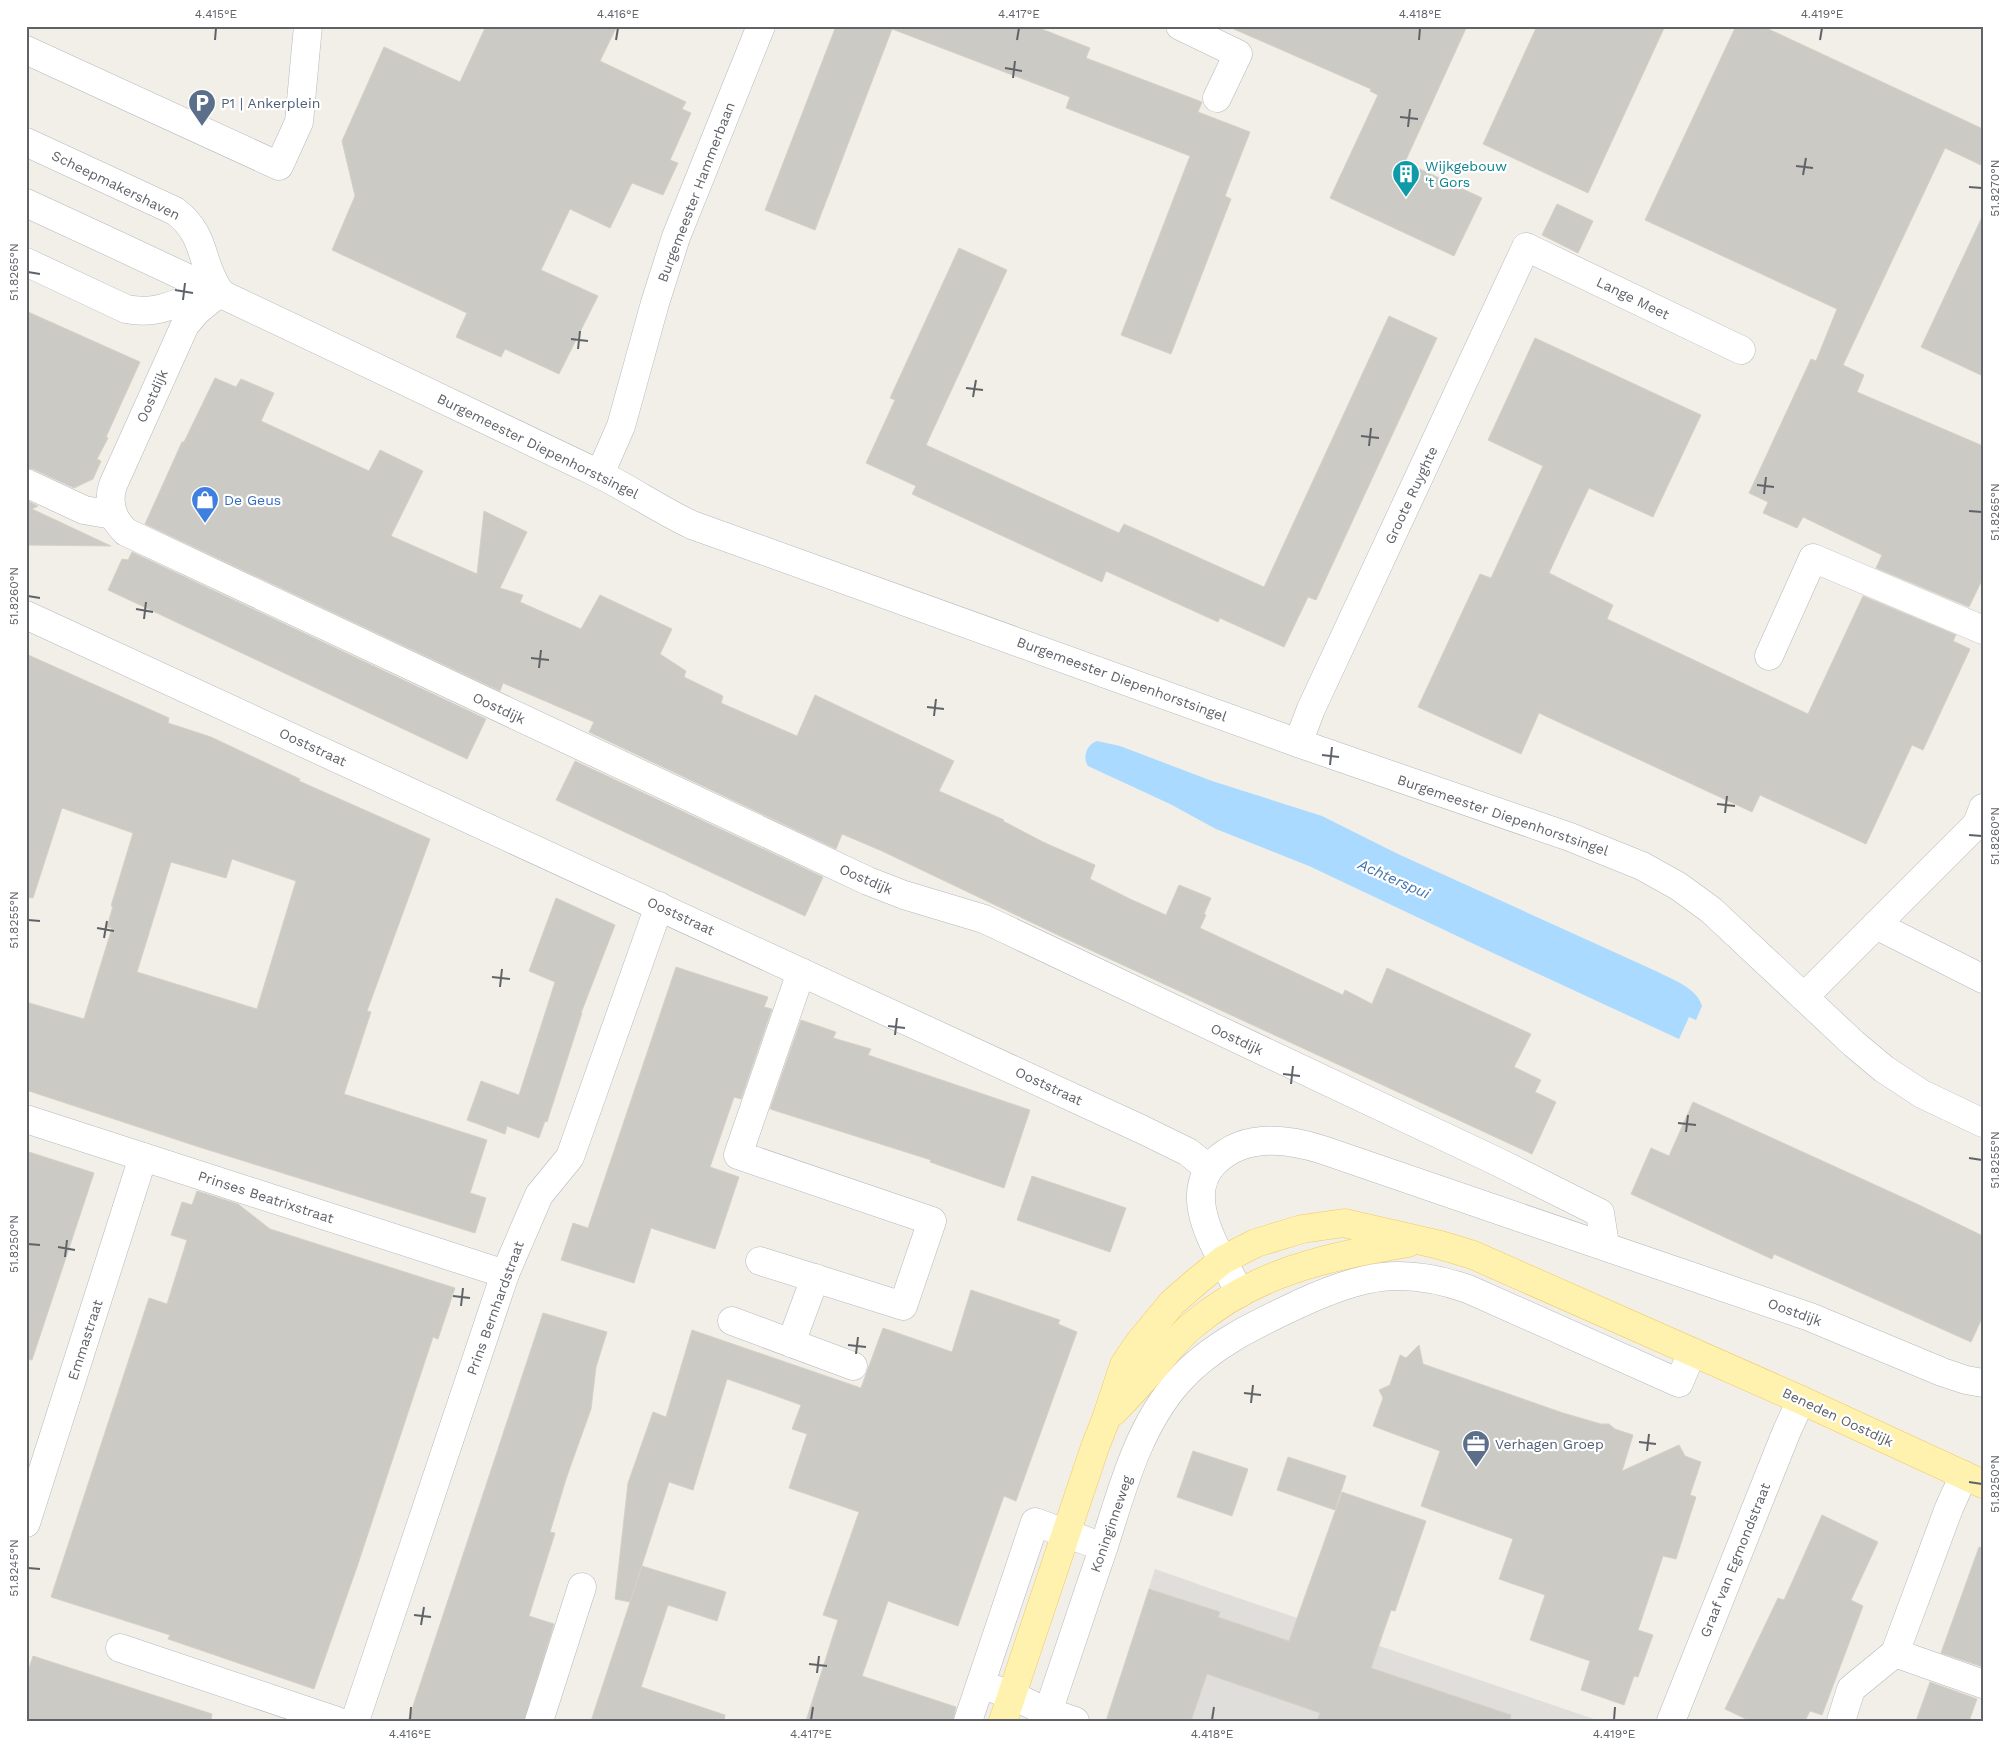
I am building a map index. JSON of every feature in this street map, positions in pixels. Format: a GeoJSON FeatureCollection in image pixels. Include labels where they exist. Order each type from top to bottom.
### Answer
{"type":"FeatureCollection","features":[{"type":"Feature","properties":{"kind":"main road","name":"Beneden Oostdijk"},"geometry":{"type":"LineString","coordinates":[[1224,1260],[1256,1243],[1302,1229],[1344,1224],[1459,1250],[1505,1268],[1973,1479]]}},
{"type":"Feature","properties":{"kind":"main road","name":"Beneden Oostdijk"},"geometry":{"type":"LineString","coordinates":[[1240,1293],[1272,1277],[1305,1264],[1350,1253],[1421,1241]]}},
{"type":"Feature","properties":{"kind":"main road"},"geometry":{"type":"LineString","coordinates":[[1004,1721],[1124,1365],[1139,1343],[1172,1303],[1224,1260]]}},
{"type":"Feature","properties":{"kind":"main road"},"geometry":{"type":"LineString","coordinates":[[1106,1419],[1192,1325],[1240,1293]]}},
{"type":"Feature","properties":{"kind":"street"},"geometry":{"type":"LineString","coordinates":[[26,50],[279,166],[299,122],[308,26]]}},
{"type":"Feature","properties":{"kind":"street","name":"Burgemeester Hammerbaan"},"geometry":{"type":"LineString","coordinates":[[600,474],[621,426],[659,289],[676,237],[761,26]]}},
{"type":"Feature","properties":{"kind":"street"},"geometry":{"type":"LineString","coordinates":[[1180,26],[1238,54],[1217,98]]}},
{"type":"Feature","properties":{"kind":"street","name":"Scheepmakershaven"},"geometry":{"type":"LineString","coordinates":[[26,142],[175,211],[182,216],[189,222],[198,237],[213,280],[220,292]]}},
{"type":"Feature","properties":{"kind":"street"},"geometry":{"type":"LineString","coordinates":[[26,204],[220,292]]}},
{"type":"Feature","properties":{"kind":"street","name":"Lange Meet"},"geometry":{"type":"LineString","coordinates":[[1526,247],[1740,350]]}},
{"type":"Feature","properties":{"kind":"street","name":"Groote Ruyghte"},"geometry":{"type":"LineString","coordinates":[[1298,743],[1315,700],[1526,247]]}},
{"type":"Feature","properties":{"kind":"street"},"geometry":{"type":"LineString","coordinates":[[26,262],[126,309],[135,311],[160,310],[207,294],[220,292]]}},
{"type":"Feature","properties":{"kind":"street","name":"Burgemeester Diepenhorstsingel"},"geometry":{"type":"LineString","coordinates":[[220,292],[600,474],[692,525],[1298,743],[1570,837],[1642,866],[1678,886],[1711,910],[1854,1044],[1884,1069],[1922,1094],[1983,1123]]}},
{"type":"Feature","properties":{"kind":"street","name":"Oostdijk"},"geometry":{"type":"LineString","coordinates":[[220,292],[197,311],[185,325],[113,485],[110,502],[113,515],[122,528],[132,535],[868,881],[917,899],[984,919],[1527,1177],[1600,1213],[1605,1245]]}},
{"type":"Feature","properties":{"kind":"street"},"geometry":{"type":"LineString","coordinates":[[26,483],[84,510],[113,515]]}},
{"type":"Feature","properties":{"kind":"street"},"geometry":{"type":"LineString","coordinates":[[1769,656],[1813,558],[1983,630]]}},
{"type":"Feature","properties":{"kind":"street","name":"Ooststraat"},"geometry":{"type":"LineString","coordinates":[[26,615],[1178,1146],[1197,1158],[1209,1169]]}},
{"type":"Feature","properties":{"kind":"street"},"geometry":{"type":"LineString","coordinates":[[1804,997],[1976,824],[1983,808]]}},
{"type":"Feature","properties":{"kind":"street","name":"Prins Bernhardstraat"},"geometry":{"type":"LineString","coordinates":[[355,1721],[505,1274],[539,1194],[570,1157],[659,906]]}},
{"type":"Feature","properties":{"kind":"street"},"geometry":{"type":"LineString","coordinates":[[1876,925],[1983,979]]}},
{"type":"Feature","properties":{"kind":"street"},"geometry":{"type":"LineString","coordinates":[[760,1260],[903,1306],[932,1221],[738,1155],[801,972]]}},
{"type":"Feature","properties":{"kind":"street","name":"Prinses Beatrixstraat"},"geometry":{"type":"LineString","coordinates":[[26,1119],[505,1274]]}},
{"type":"Feature","properties":{"kind":"street","name":"Oostdijk"},"geometry":{"type":"LineString","coordinates":[[1209,1169],[1228,1152],[1250,1142],[1277,1141],[1303,1144],[1605,1245],[1810,1317],[1955,1377],[1983,1383]]}},
{"type":"Feature","properties":{"kind":"street","name":"Emmastraat"},"geometry":{"type":"LineString","coordinates":[[26,1523],[143,1157]]}},
{"type":"Feature","properties":{"kind":"street"},"geometry":{"type":"LineString","coordinates":[[1209,1169],[1200,1193],[1202,1210],[1212,1238],[1240,1293]]}},
{"type":"Feature","properties":{"kind":"street"},"geometry":{"type":"LineString","coordinates":[[1505,1268],[1493,1299],[1679,1383],[1692,1352]]}},
{"type":"Feature","properties":{"kind":"street","name":"Koninginneweg"},"geometry":{"type":"LineString","coordinates":[[1047,1716],[1136,1454],[1156,1412],[1177,1382],[1201,1359],[1280,1313],[1336,1288],[1368,1279],[1393,1276],[1432,1278],[1450,1282],[1493,1299]]}},
{"type":"Feature","properties":{"kind":"street"},"geometry":{"type":"LineString","coordinates":[[791,1343],[815,1278]]}},
{"type":"Feature","properties":{"kind":"street"},"geometry":{"type":"LineString","coordinates":[[732,1321],[853,1366]]}},
{"type":"Feature","properties":{"kind":"street","name":"Graaf van Egmondstraat"},"geometry":{"type":"LineString","coordinates":[[1671,1721],[1786,1432],[1801,1400]]}},
{"type":"Feature","properties":{"kind":"street"},"geometry":{"type":"LineString","coordinates":[[1841,1721],[1851,1689],[1895,1653],[1949,1508],[1973,1479]]}},
{"type":"Feature","properties":{"kind":"street"},"geometry":{"type":"LineString","coordinates":[[968,1721],[1035,1522],[1103,1547]]}},
{"type":"Feature","properties":{"kind":"street"},"geometry":{"type":"LineString","coordinates":[[539,1721],[582,1587]]}},
{"type":"Feature","properties":{"kind":"street"},"geometry":{"type":"LineString","coordinates":[[120,1648],[337,1721]]}},
{"type":"Feature","properties":{"kind":"street"},"geometry":{"type":"LineString","coordinates":[[1895,1653],[1983,1684]]}},
{"type":"Feature","properties":{"kind":"street"},"geometry":{"type":"LineString","coordinates":[[981,1683],[1012,1695],[1047,1716],[1075,1721]]}},
{"type":"Feature","properties":{"kind":"shaded area"},"geometry":{"type":"Polygon","coordinates":[[[1155,1569],[1209,1588],[1600,1721],[1106,1721],[1155,1569]]]}},
{"type":"Feature","properties":{"kind":"water","name":"Achterspui"},"geometry":{"type":"Polygon","coordinates":[[[1097,741],[1120,746],[1212,781],[1322,816],[1398,854],[1658,972],[1684,985],[1695,994],[1702,1006],[1696,1020],[1689,1017],[1679,1039],[1309,866],[1216,829],[1170,804],[1088,766],[1085,759],[1086,751],[1097,741]]]}},
{"type":"Feature","properties":{"kind":"building"},"geometry":{"type":"Polygon","coordinates":[[[486,26],[617,26],[600,61],[686,102],[682,109],[691,113],[670,160],[678,163],[663,195],[632,183],[610,228],[570,209],[541,270],[598,296],[559,374],[505,349],[501,357],[456,337],[467,313],[332,250],[355,196],[342,141],[384,47],[460,82],[486,26]]]}},
{"type":"Feature","properties":{"kind":"building"},"geometry":{"type":"Polygon","coordinates":[[[836,26],[1034,26],[1090,48],[1086,58],[1202,102],[1198,112],[1250,132],[1225,196],[1231,199],[1171,354],[1121,335],[1190,156],[1066,108],[1070,97],[892,29],[815,230],[765,210],[836,26]]]}},
{"type":"Feature","properties":{"kind":"building"},"geometry":{"type":"Polygon","coordinates":[[[1227,26],[1467,26],[1405,162],[1482,198],[1454,256],[1330,198],[1378,95],[1370,91],[1371,89],[1227,26]]]}},
{"type":"Feature","properties":{"kind":"building"},"geometry":{"type":"Polygon","coordinates":[[[1537,26],[1665,26],[1588,193],[1483,144],[1537,26]]]}},
{"type":"Feature","properties":{"kind":"building"},"geometry":{"type":"Polygon","coordinates":[[[1736,26],[1762,26],[1983,129],[1983,166],[1945,148],[1843,365],[1864,375],[1857,392],[1983,446],[1983,578],[1969,607],[1876,568],[1882,555],[1803,517],[1797,528],[1763,513],[1768,502],[1749,493],[1811,359],[1816,361],[1837,309],[1645,220],[1736,26]]]}},
{"type":"Feature","properties":{"kind":"building"},"geometry":{"type":"Polygon","coordinates":[[[1557,204],[1593,221],[1578,253],[1542,235],[1557,204]]]}},
{"type":"Feature","properties":{"kind":"building"},"geometry":{"type":"Polygon","coordinates":[[[1983,215],[1983,376],[1921,347],[1983,215]]]}},
{"type":"Feature","properties":{"kind":"building"},"geometry":{"type":"Polygon","coordinates":[[[959,248],[1007,270],[926,445],[1119,533],[1124,524],[1264,587],[1389,316],[1437,338],[1316,600],[1308,597],[1284,647],[1220,618],[1218,622],[1106,571],[1102,582],[912,494],[916,486],[866,463],[895,400],[890,398],[959,248]]]}},
{"type":"Feature","properties":{"kind":"building"},"geometry":{"type":"Polygon","coordinates":[[[26,311],[140,362],[106,437],[108,438],[97,459],[101,461],[93,479],[74,488],[33,469],[26,468],[26,311]]]}},
{"type":"Feature","properties":{"kind":"building"},"geometry":{"type":"Polygon","coordinates":[[[1535,338],[1701,415],[1653,517],[1589,488],[1549,573],[1613,605],[1607,619],[1808,714],[1863,596],[1956,635],[1953,641],[1970,649],[1923,750],[1912,745],[1866,844],[1760,795],[1752,812],[1539,713],[1521,754],[1418,707],[1480,574],[1491,578],[1543,466],[1488,440],[1535,338]]]}},
{"type":"Feature","properties":{"kind":"building"},"geometry":{"type":"Polygon","coordinates":[[[215,378],[236,387],[241,379],[274,393],[261,421],[369,471],[380,450],[423,471],[391,536],[477,574],[484,511],[527,532],[500,588],[523,595],[520,602],[581,629],[600,595],[672,629],[660,654],[686,671],[684,677],[723,696],[721,703],[797,736],[815,695],[954,761],[939,791],[1004,820],[1043,842],[1095,865],[1090,879],[1130,899],[1166,915],[1179,885],[1211,898],[1200,928],[1343,995],[1345,990],[1372,1004],[1387,968],[1531,1034],[1514,1067],[1541,1080],[1535,1092],[1556,1102],[1532,1154],[1060,936],[882,851],[842,834],[836,849],[589,732],[594,722],[503,683],[500,691],[145,524],[182,442],[184,442],[215,378]]]}},
{"type":"Feature","properties":{"kind":"building"},"geometry":{"type":"Polygon","coordinates":[[[26,500],[38,506],[32,509],[111,546],[26,545],[26,500]]]}},
{"type":"Feature","properties":{"kind":"building"},"geometry":{"type":"Polygon","coordinates":[[[132,552],[486,719],[467,759],[108,590],[122,559],[128,560],[132,552]]]}},
{"type":"Feature","properties":{"kind":"building"},"geometry":{"type":"Polygon","coordinates":[[[26,654],[169,718],[168,723],[211,737],[300,779],[299,781],[430,839],[367,1011],[371,1012],[344,1094],[487,1140],[470,1193],[486,1198],[475,1233],[199,1147],[26,1090],[26,1002],[84,1019],[112,928],[107,927],[113,906],[111,906],[133,833],[62,808],[33,898],[26,897],[26,654]],[[232,859],[226,878],[171,862],[137,972],[257,1009],[296,881],[232,859]]]}},
{"type":"Feature","properties":{"kind":"building"},"geometry":{"type":"Polygon","coordinates":[[[575,761],[823,877],[805,916],[556,800],[575,761]]]}},
{"type":"Feature","properties":{"kind":"building"},"geometry":{"type":"Polygon","coordinates":[[[556,898],[615,925],[581,1013],[547,1122],[545,1121],[539,1138],[507,1126],[505,1134],[467,1120],[481,1081],[519,1095],[555,982],[529,971],[556,898]]]}},
{"type":"Feature","properties":{"kind":"building"},"geometry":{"type":"Polygon","coordinates":[[[676,967],[768,997],[764,1007],[772,1009],[741,1099],[734,1097],[710,1167],[739,1177],[715,1249],[651,1228],[634,1283],[561,1260],[573,1223],[588,1228],[676,967]]]}},
{"type":"Feature","properties":{"kind":"building"},"geometry":{"type":"Polygon","coordinates":[[[801,1020],[836,1032],[833,1038],[871,1049],[868,1055],[1030,1110],[1004,1188],[930,1162],[931,1160],[770,1109],[801,1020]]]}},
{"type":"Feature","properties":{"kind":"building"},"geometry":{"type":"Polygon","coordinates":[[[1693,1102],[1983,1236],[1983,1316],[1971,1342],[1774,1254],[1772,1259],[1631,1194],[1651,1148],[1669,1156],[1693,1102]]]}},
{"type":"Feature","properties":{"kind":"building"},"geometry":{"type":"Polygon","coordinates":[[[26,1151],[94,1173],[32,1360],[26,1359],[26,1151]]]}},
{"type":"Feature","properties":{"kind":"building"},"geometry":{"type":"Polygon","coordinates":[[[1032,1176],[1126,1208],[1110,1252],[1017,1220],[1032,1176]]]}},
{"type":"Feature","properties":{"kind":"building"},"geometry":{"type":"Polygon","coordinates":[[[197,1191],[238,1204],[270,1229],[455,1288],[438,1339],[433,1337],[358,1564],[314,1689],[168,1639],[170,1635],[51,1597],[149,1298],[167,1304],[187,1240],[171,1235],[182,1202],[192,1205],[197,1191]]]}},
{"type":"Feature","properties":{"kind":"building"},"geometry":{"type":"Polygon","coordinates":[[[971,1290],[1060,1320],[1058,1324],[1077,1332],[1016,1501],[1004,1496],[958,1626],[888,1601],[862,1676],[956,1707],[953,1721],[806,1721],[838,1620],[823,1615],[859,1512],[789,1488],[807,1434],[792,1429],[801,1405],[727,1379],[693,1490],[669,1482],[630,1602],[615,1599],[628,1483],[653,1412],[666,1417],[692,1330],[861,1388],[883,1328],[952,1352],[971,1290]]]}},
{"type":"Feature","properties":{"kind":"building"},"geometry":{"type":"Polygon","coordinates":[[[543,1313],[607,1332],[596,1367],[591,1409],[567,1476],[550,1532],[555,1533],[529,1616],[554,1624],[524,1721],[408,1721],[543,1313]]]}},
{"type":"Feature","properties":{"kind":"building"},"geometry":{"type":"Polygon","coordinates":[[[1419,1345],[1423,1364],[1563,1413],[1601,1424],[1609,1424],[1615,1429],[1633,1435],[1622,1471],[1679,1445],[1685,1456],[1701,1462],[1690,1495],[1696,1497],[1676,1559],[1663,1556],[1638,1630],[1653,1635],[1638,1677],[1634,1676],[1624,1705],[1581,1690],[1590,1661],[1530,1640],[1545,1595],[1499,1579],[1513,1539],[1421,1506],[1440,1451],[1373,1426],[1383,1398],[1379,1390],[1390,1385],[1400,1355],[1406,1358],[1419,1345]]]}},
{"type":"Feature","properties":{"kind":"building"},"geometry":{"type":"Polygon","coordinates":[[[1193,1451],[1248,1469],[1232,1516],[1177,1497],[1193,1451]]]}},
{"type":"Feature","properties":{"kind":"building"},"geometry":{"type":"Polygon","coordinates":[[[1288,1457],[1346,1476],[1335,1510],[1277,1490],[1288,1457]]]}},
{"type":"Feature","properties":{"kind":"building"},"geometry":{"type":"Polygon","coordinates":[[[1342,1492],[1426,1521],[1395,1611],[1391,1610],[1371,1668],[1511,1715],[1510,1721],[1317,1721],[1320,1713],[1207,1674],[1191,1721],[1106,1721],[1149,1589],[1220,1612],[1218,1617],[1289,1641],[1342,1492]]]}},
{"type":"Feature","properties":{"kind":"building"},"geometry":{"type":"Polygon","coordinates":[[[1822,1515],[1878,1542],[1851,1600],[1863,1606],[1822,1715],[1810,1711],[1805,1721],[1750,1721],[1725,1709],[1778,1598],[1784,1600],[1822,1515]]]}},
{"type":"Feature","properties":{"kind":"building"},"geometry":{"type":"Polygon","coordinates":[[[1979,1547],[1983,1548],[1983,1667],[1941,1653],[1979,1547]]]}},
{"type":"Feature","properties":{"kind":"building"},"geometry":{"type":"Polygon","coordinates":[[[642,1566],[726,1592],[717,1621],[668,1605],[641,1687],[725,1715],[724,1721],[591,1721],[642,1566]]]}},
{"type":"Feature","properties":{"kind":"building"},"geometry":{"type":"Polygon","coordinates":[[[33,1656],[212,1714],[211,1721],[26,1721],[26,1677],[33,1656]]]}},
{"type":"Feature","properties":{"kind":"building"},"geometry":{"type":"Polygon","coordinates":[[[1930,1682],[1977,1699],[1969,1721],[1916,1721],[1930,1682]]]}},
{"type":"Feature","properties":{"kind":"place","name":"P1 | Ankerplein"},"geometry":{"type":"Point","coordinates":[202,127]}},
{"type":"Feature","properties":{"kind":"place","name":"Wijkgebouw 't Gors"},"geometry":{"type":"Point","coordinates":[1406,198]}},
{"type":"Feature","properties":{"kind":"place","name":"De Geus"},"geometry":{"type":"Point","coordinates":[205,524]}},
{"type":"Feature","properties":{"kind":"place","name":"Verhagen Groep"},"geometry":{"type":"Point","coordinates":[1476,1468]}}]}
